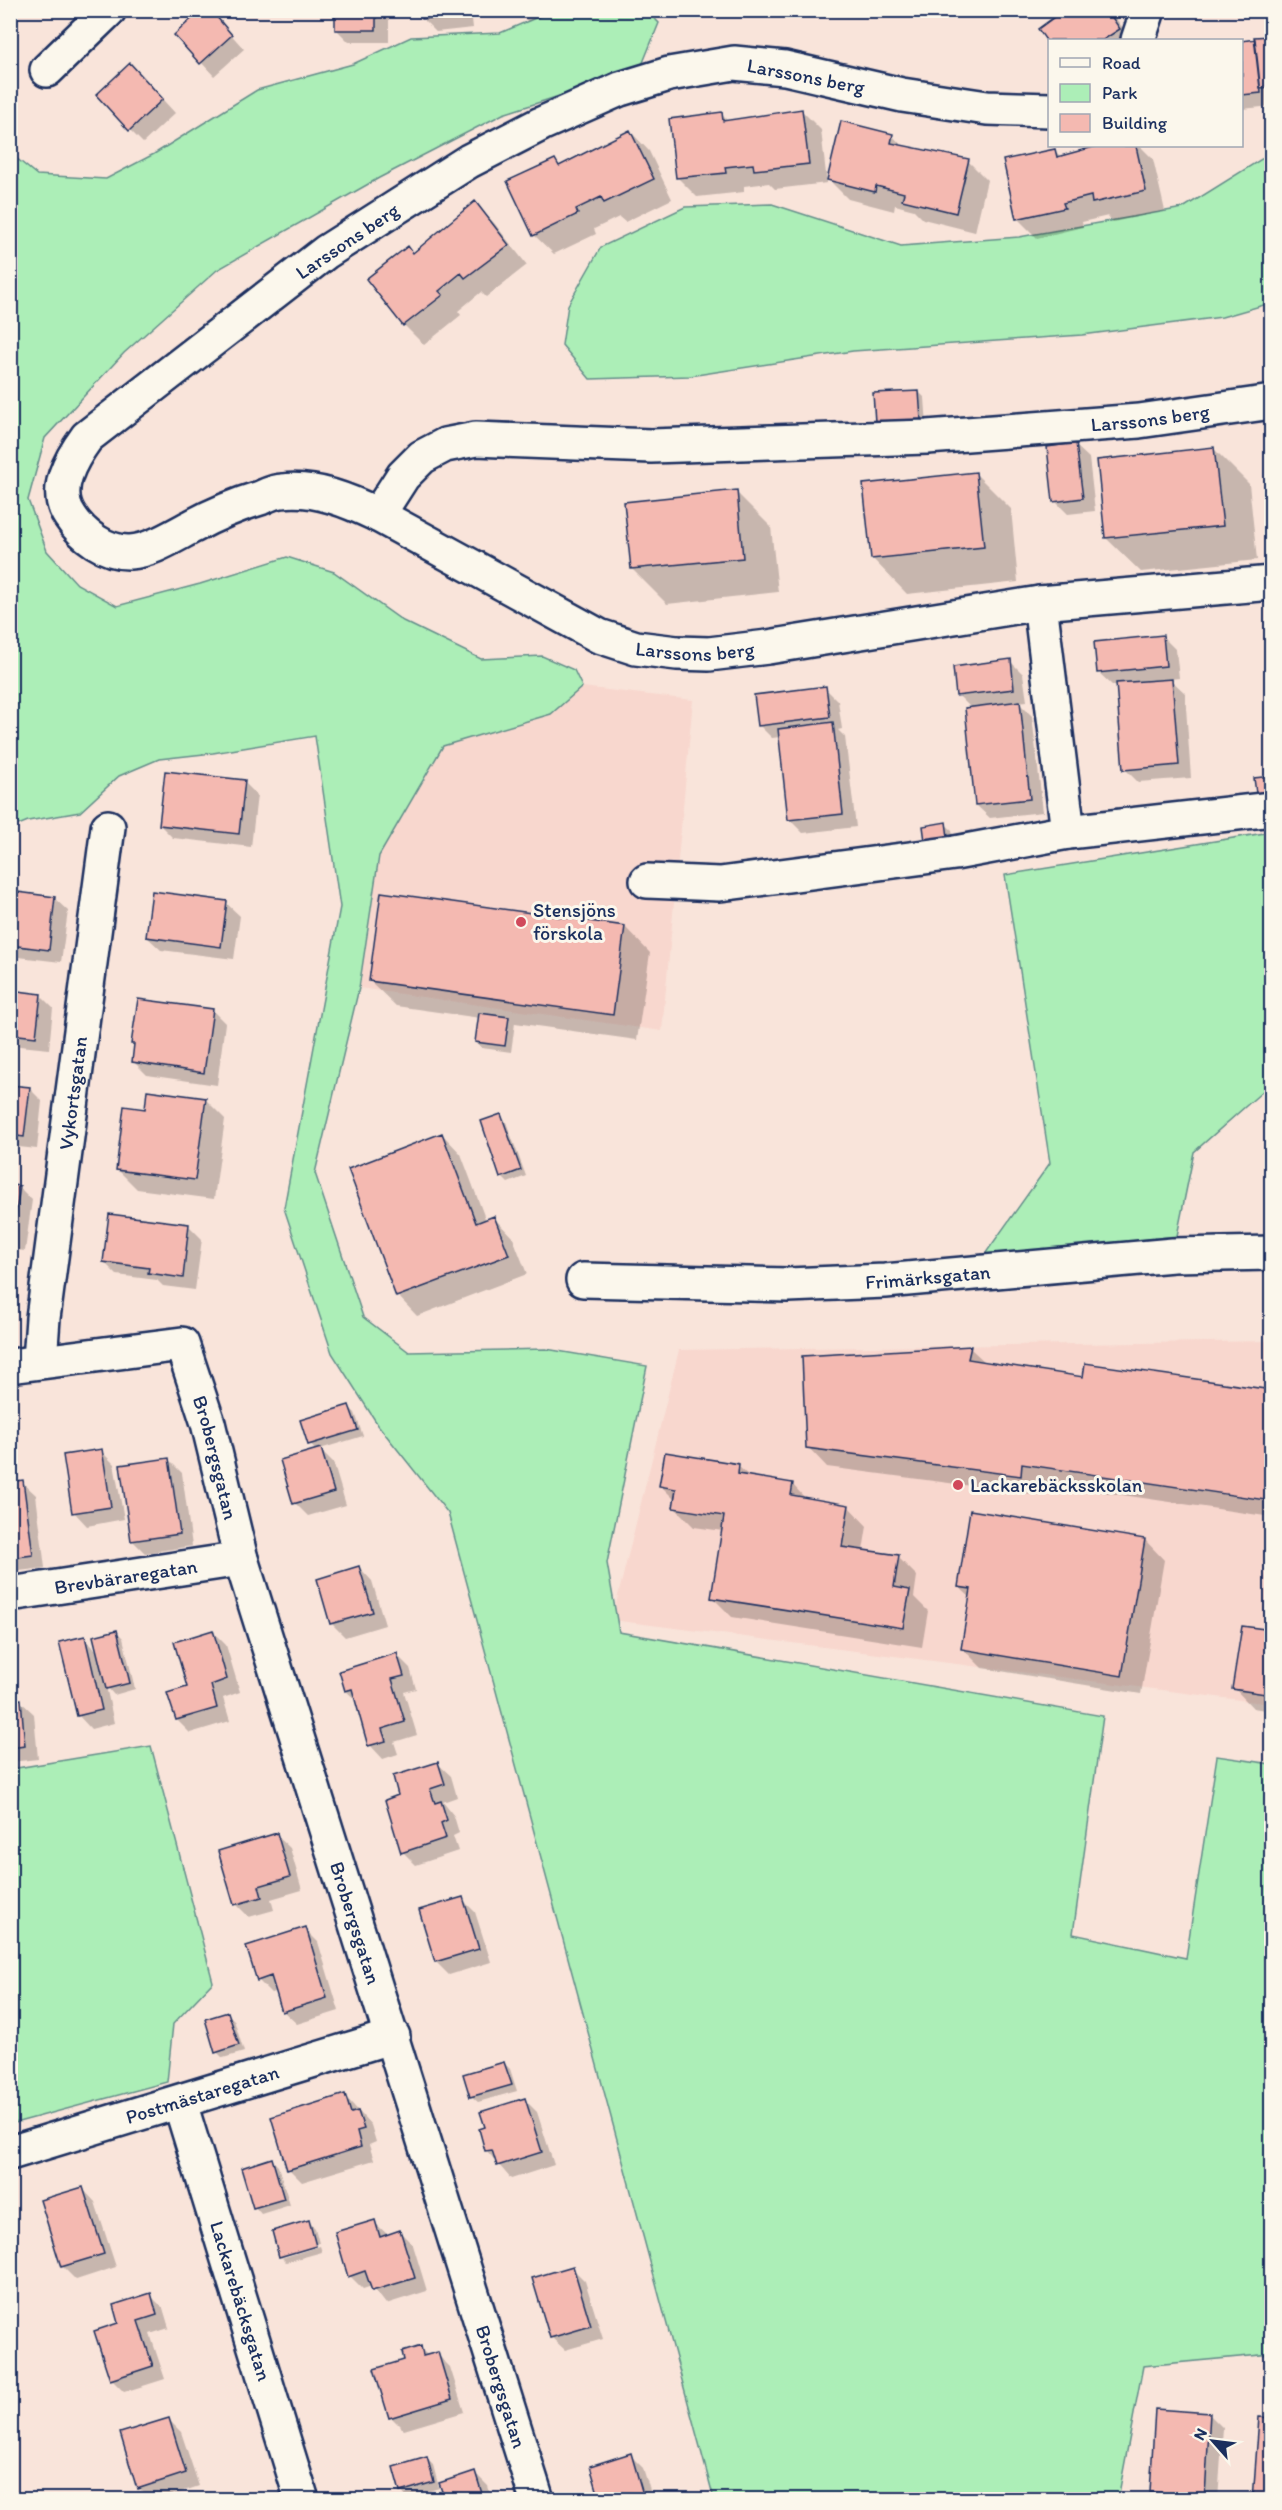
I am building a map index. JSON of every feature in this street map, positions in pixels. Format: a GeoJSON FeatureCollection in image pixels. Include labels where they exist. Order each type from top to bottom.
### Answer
{"type":"FeatureCollection","features":[{"type":"Feature","properties":{"kind":"street"},"geometry":{"type":"LineString","coordinates":[[47,70],[109,10]]}},
{"type":"Feature","properties":{"kind":"street"},"geometry":{"type":"LineString","coordinates":[[1138,39],[1148,10]]}},
{"type":"Feature","properties":{"kind":"street","name":"Larssons berg"},"geometry":{"type":"LineString","coordinates":[[1048,110],[987,108],[912,97],[785,68],[734,63],[669,74],[620,89],[541,124],[469,161],[327,252],[87,437],[72,458],[65,477],[63,498],[68,514],[79,529],[92,540],[130,552],[164,542],[232,506],[281,490],[311,491],[348,501],[378,515],[599,636],[636,648],[677,654],[709,654],[768,647],[1040,603],[1272,583]]}},
{"type":"Feature","properties":{"kind":"street","name":"Larssons berg"},"geometry":{"type":"LineString","coordinates":[[378,515],[403,476],[422,457],[445,445],[476,439],[651,446],[927,437],[1139,421],[1272,402]]}},
{"type":"Feature","properties":{"kind":"street"},"geometry":{"type":"LineString","coordinates":[[1040,603],[1068,832]]}},
{"type":"Feature","properties":{"kind":"street"},"geometry":{"type":"LineString","coordinates":[[647,881],[720,884],[955,853],[1068,832],[1272,809]]}},
{"type":"Feature","properties":{"kind":"street","name":"Vykortsgatan"},"geometry":{"type":"LineString","coordinates":[[25,1363],[44,1306],[108,827]]}},
{"type":"Feature","properties":{"kind":"street","name":"Frimärksgatan"},"geometry":{"type":"LineString","coordinates":[[583,1280],[788,1286],[885,1281],[1173,1256],[1272,1253]]}},
{"type":"Feature","properties":{"kind":"street","name":"Brobergsgatan"},"geometry":{"type":"LineString","coordinates":[[25,1363],[182,1344],[208,1423],[241,1559],[537,2499]]}},
{"type":"Feature","properties":{"kind":"street","name":"Brevbäraregatan"},"geometry":{"type":"LineString","coordinates":[[10,1594],[241,1559]]}},
{"type":"Feature","properties":{"kind":"street","name":"Postmästaregatan"},"geometry":{"type":"LineString","coordinates":[[10,2152],[180,2103],[393,2037]]}},
{"type":"Feature","properties":{"kind":"street","name":"Lackarebäcksgatan"},"geometry":{"type":"LineString","coordinates":[[180,2103],[302,2499]]}},
{"type":"Feature","properties":{"kind":"shaded area","name":"Stensjöns förskola"},"geometry":{"type":"Polygon","coordinates":[[[582,687],[693,700],[662,1031],[359,988],[379,856],[443,746],[551,714],[582,687]]]}},
{"type":"Feature","properties":{"kind":"shaded area","name":"Lackarebäcksskolan"},"geometry":{"type":"Polygon","coordinates":[[[1271,1341],[1271,1704],[612,1620],[679,1350],[1271,1341]]]}},
{"type":"Feature","properties":{"kind":"green space"},"geometry":{"type":"Polygon","coordinates":[[[552,11],[647,11],[659,23],[640,70],[503,114],[379,178],[217,270],[124,353],[45,438],[28,500],[47,551],[77,584],[117,606],[200,584],[287,557],[334,572],[403,621],[481,659],[542,656],[574,670],[582,687],[551,714],[443,746],[379,856],[359,988],[315,1173],[363,1317],[409,1352],[546,1349],[647,1366],[607,1563],[619,1632],[1103,1716],[1073,1934],[1186,1958],[1217,1756],[1271,1764],[1271,2354],[1143,2366],[1118,2499],[714,2499],[448,1513],[378,1425],[332,1353],[284,1208],[340,907],[315,736],[213,753],[159,759],[119,776],[80,812],[28,821],[11,828],[10,153],[37,175],[106,179],[154,154],[257,90],[353,64],[411,37],[500,33],[552,11]]]}},
{"type":"Feature","properties":{"kind":"green space"},"geometry":{"type":"Polygon","coordinates":[[[1271,153],[1271,303],[1222,317],[1082,335],[853,351],[690,376],[590,379],[562,345],[568,305],[601,247],[685,207],[772,204],[901,246],[1019,237],[1183,208],[1271,153]]]}},
{"type":"Feature","properties":{"kind":"green space"},"geometry":{"type":"Polygon","coordinates":[[[1271,832],[1271,1084],[1194,1152],[1177,1236],[983,1257],[1050,1163],[1005,875],[1271,832]]]}},
{"type":"Feature","properties":{"kind":"green space"},"geometry":{"type":"Polygon","coordinates":[[[151,1746],[213,1982],[173,2024],[167,2082],[11,2124],[11,1769],[151,1746]]]}},
{"type":"Feature","properties":{"kind":"building"},"geometry":{"type":"Polygon","coordinates":[[[201,10],[211,10],[232,35],[200,64],[174,35],[201,10]]]}},
{"type":"Feature","properties":{"kind":"building"},"geometry":{"type":"Polygon","coordinates":[[[335,10],[376,10],[376,30],[335,30],[335,10]]]}},
{"type":"Feature","properties":{"kind":"building"},"geometry":{"type":"Polygon","coordinates":[[[421,10],[460,10],[460,15],[422,19],[421,10]]]}},
{"type":"Feature","properties":{"kind":"building"},"geometry":{"type":"Polygon","coordinates":[[[1064,10],[1107,10],[1120,29],[1105,39],[1048,39],[1048,43],[1038,29],[1064,10]]]}},
{"type":"Feature","properties":{"kind":"building"},"geometry":{"type":"Polygon","coordinates":[[[1272,36],[1272,87],[1260,88],[1254,37],[1272,36]]]}},
{"type":"Feature","properties":{"kind":"building"},"geometry":{"type":"Polygon","coordinates":[[[1255,39],[1261,93],[1243,95],[1243,41],[1255,39]]]}},
{"type":"Feature","properties":{"kind":"building"},"geometry":{"type":"Polygon","coordinates":[[[130,63],[163,99],[129,131],[96,95],[130,63]]]}},
{"type":"Feature","properties":{"kind":"building"},"geometry":{"type":"Polygon","coordinates":[[[802,109],[809,164],[754,170],[753,164],[725,167],[726,173],[676,178],[669,119],[722,112],[723,121],[802,109]]]}},
{"type":"Feature","properties":{"kind":"building"},"geometry":{"type":"Polygon","coordinates":[[[841,121],[893,134],[891,143],[969,159],[956,213],[902,200],[904,193],[876,186],[875,192],[827,180],[841,121]]]}},
{"type":"Feature","properties":{"kind":"building"},"geometry":{"type":"Polygon","coordinates":[[[630,130],[654,179],[604,203],[601,197],[576,209],[578,214],[533,236],[507,181],[555,159],[559,166],[630,130]]]}},
{"type":"Feature","properties":{"kind":"building"},"geometry":{"type":"Polygon","coordinates":[[[1093,147],[1136,147],[1146,191],[1092,203],[1091,196],[1063,203],[1065,208],[1016,219],[1003,160],[1055,149],[1057,157],[1093,147]]]}},
{"type":"Feature","properties":{"kind":"building"},"geometry":{"type":"Polygon","coordinates":[[[475,201],[509,245],[465,278],[461,273],[439,291],[443,295],[403,326],[366,279],[408,246],[413,253],[475,201]]]}},
{"type":"Feature","properties":{"kind":"building"},"geometry":{"type":"Polygon","coordinates":[[[919,391],[921,420],[875,422],[873,393],[919,391]]]}},
{"type":"Feature","properties":{"kind":"building"},"geometry":{"type":"Polygon","coordinates":[[[1076,443],[1083,498],[1053,502],[1047,447],[1076,443]]]}},
{"type":"Feature","properties":{"kind":"building"},"geometry":{"type":"Polygon","coordinates":[[[1214,447],[1223,526],[1105,538],[1097,460],[1214,447]]]}},
{"type":"Feature","properties":{"kind":"building"},"geometry":{"type":"Polygon","coordinates":[[[976,472],[984,547],[871,559],[863,484],[976,472]]]}},
{"type":"Feature","properties":{"kind":"building"},"geometry":{"type":"Polygon","coordinates":[[[737,490],[743,558],[631,569],[624,502],[737,490]]]}},
{"type":"Feature","properties":{"kind":"building"},"geometry":{"type":"Polygon","coordinates":[[[1163,635],[1166,666],[1097,673],[1094,642],[1163,635]]]}},
{"type":"Feature","properties":{"kind":"building"},"geometry":{"type":"Polygon","coordinates":[[[1011,659],[1014,689],[956,696],[953,667],[1011,659]]]}},
{"type":"Feature","properties":{"kind":"building"},"geometry":{"type":"Polygon","coordinates":[[[1172,679],[1179,765],[1123,770],[1116,683],[1172,679]]]}},
{"type":"Feature","properties":{"kind":"building"},"geometry":{"type":"Polygon","coordinates":[[[826,686],[830,717],[758,726],[754,695],[826,686]]]}},
{"type":"Feature","properties":{"kind":"building"},"geometry":{"type":"Polygon","coordinates":[[[1020,701],[1030,799],[975,805],[965,708],[1020,701]]]}},
{"type":"Feature","properties":{"kind":"building"},"geometry":{"type":"Polygon","coordinates":[[[833,722],[843,814],[788,820],[778,729],[833,722]]]}},
{"type":"Feature","properties":{"kind":"building"},"geometry":{"type":"Polygon","coordinates":[[[165,771],[245,780],[239,834],[159,825],[165,771]]]}},
{"type":"Feature","properties":{"kind":"building"},"geometry":{"type":"Polygon","coordinates":[[[1272,776],[1272,791],[1256,793],[1254,778],[1272,776]]]}},
{"type":"Feature","properties":{"kind":"building"},"geometry":{"type":"Polygon","coordinates":[[[946,822],[948,837],[925,841],[923,826],[946,822]]]}},
{"type":"Feature","properties":{"kind":"building"},"geometry":{"type":"Polygon","coordinates":[[[10,891],[55,897],[49,950],[10,945],[10,891]]]}},
{"type":"Feature","properties":{"kind":"building"},"geometry":{"type":"Polygon","coordinates":[[[152,891],[227,901],[221,947],[146,937],[152,891]]]}},
{"type":"Feature","properties":{"kind":"building"},"geometry":{"type":"Polygon","coordinates":[[[381,892],[625,926],[613,1015],[369,981],[381,892]]]}},
{"type":"Feature","properties":{"kind":"building"},"geometry":{"type":"Polygon","coordinates":[[[10,990],[41,994],[36,1037],[10,1034],[10,990]]]}},
{"type":"Feature","properties":{"kind":"building"},"geometry":{"type":"Polygon","coordinates":[[[138,999],[213,1009],[204,1073],[132,1062],[134,1044],[131,1044],[138,999]]]}},
{"type":"Feature","properties":{"kind":"building"},"geometry":{"type":"Polygon","coordinates":[[[479,1013],[509,1017],[505,1046],[475,1042],[479,1013]]]}},
{"type":"Feature","properties":{"kind":"building"},"geometry":{"type":"Polygon","coordinates":[[[10,1085],[30,1087],[24,1137],[10,1135],[10,1085]]]}},
{"type":"Feature","properties":{"kind":"building"},"geometry":{"type":"Polygon","coordinates":[[[147,1090],[206,1098],[195,1180],[116,1170],[124,1106],[145,1109],[147,1090]]]}},
{"type":"Feature","properties":{"kind":"building"},"geometry":{"type":"Polygon","coordinates":[[[501,1114],[521,1170],[500,1178],[481,1121],[501,1114]]]}},
{"type":"Feature","properties":{"kind":"building"},"geometry":{"type":"Polygon","coordinates":[[[442,1133],[476,1223],[494,1216],[509,1255],[396,1297],[348,1169],[442,1133]]]}},
{"type":"Feature","properties":{"kind":"building"},"geometry":{"type":"Polygon","coordinates":[[[10,1185],[20,1186],[12,1238],[10,1238],[10,1185]]]}},
{"type":"Feature","properties":{"kind":"building"},"geometry":{"type":"Polygon","coordinates":[[[109,1214],[189,1224],[183,1278],[148,1273],[149,1268],[103,1262],[109,1214]]]}},
{"type":"Feature","properties":{"kind":"building"},"geometry":{"type":"Polygon","coordinates":[[[971,1346],[968,1359],[1083,1377],[1085,1363],[1272,1390],[1272,1501],[1022,1464],[1021,1476],[806,1448],[802,1356],[971,1346]]]}},
{"type":"Feature","properties":{"kind":"building"},"geometry":{"type":"Polygon","coordinates":[[[349,1405],[358,1430],[308,1445],[300,1420],[349,1405]]]}},
{"type":"Feature","properties":{"kind":"building"},"geometry":{"type":"Polygon","coordinates":[[[321,1448],[334,1492],[293,1504],[280,1460],[321,1448]]]}},
{"type":"Feature","properties":{"kind":"building"},"geometry":{"type":"Polygon","coordinates":[[[102,1449],[111,1507],[72,1513],[63,1455],[102,1449]]]}},
{"type":"Feature","properties":{"kind":"building"},"geometry":{"type":"Polygon","coordinates":[[[665,1452],[739,1464],[738,1474],[793,1483],[791,1495],[849,1505],[842,1547],[899,1555],[894,1587],[910,1590],[903,1628],[711,1598],[724,1516],[673,1508],[676,1489],[659,1486],[665,1452]]]}},
{"type":"Feature","properties":{"kind":"building"},"geometry":{"type":"Polygon","coordinates":[[[169,1458],[180,1534],[131,1541],[120,1465],[169,1458]]]}},
{"type":"Feature","properties":{"kind":"building"},"geometry":{"type":"Polygon","coordinates":[[[23,1480],[33,1555],[10,1558],[10,1482],[23,1480]]]}},
{"type":"Feature","properties":{"kind":"building"},"geometry":{"type":"Polygon","coordinates":[[[970,1510],[1145,1539],[1122,1676],[961,1649],[971,1589],[958,1587],[970,1510]]]}},
{"type":"Feature","properties":{"kind":"building"},"geometry":{"type":"Polygon","coordinates":[[[359,1566],[373,1612],[330,1624],[317,1579],[359,1566]]]}},
{"type":"Feature","properties":{"kind":"building"},"geometry":{"type":"Polygon","coordinates":[[[1242,1626],[1272,1630],[1272,1695],[1232,1689],[1242,1626]]]}},
{"type":"Feature","properties":{"kind":"building"},"geometry":{"type":"Polygon","coordinates":[[[117,1630],[130,1683],[106,1689],[93,1636],[117,1630]]]}},
{"type":"Feature","properties":{"kind":"building"},"geometry":{"type":"Polygon","coordinates":[[[213,1630],[227,1679],[211,1685],[217,1708],[176,1720],[167,1693],[187,1687],[174,1642],[213,1630]]]}},
{"type":"Feature","properties":{"kind":"building"},"geometry":{"type":"Polygon","coordinates":[[[85,1636],[102,1710],[77,1716],[59,1642],[85,1636]]]}},
{"type":"Feature","properties":{"kind":"building"},"geometry":{"type":"Polygon","coordinates":[[[397,1653],[404,1676],[392,1679],[405,1722],[382,1729],[386,1741],[368,1746],[352,1689],[345,1691],[339,1671],[397,1653]]]}},
{"type":"Feature","properties":{"kind":"building"},"geometry":{"type":"Polygon","coordinates":[[[21,1699],[25,1746],[10,1748],[10,1700],[21,1699]]]}},
{"type":"Feature","properties":{"kind":"building"},"geometry":{"type":"Polygon","coordinates":[[[438,1762],[445,1784],[430,1789],[435,1803],[441,1801],[447,1820],[441,1823],[446,1838],[401,1853],[385,1800],[398,1795],[393,1776],[438,1762]]]}},
{"type":"Feature","properties":{"kind":"building"},"geometry":{"type":"Polygon","coordinates":[[[277,1833],[290,1877],[259,1886],[262,1897],[234,1905],[218,1851],[277,1833]]]}},
{"type":"Feature","properties":{"kind":"building"},"geometry":{"type":"Polygon","coordinates":[[[463,1897],[479,1949],[435,1962],[419,1910],[463,1897]]]}},
{"type":"Feature","properties":{"kind":"building"},"geometry":{"type":"Polygon","coordinates":[[[306,1927],[327,1998],[282,2012],[271,1976],[257,1981],[246,1946],[306,1927]]]}},
{"type":"Feature","properties":{"kind":"building"},"geometry":{"type":"Polygon","coordinates":[[[228,2012],[239,2045],[215,2053],[205,2019],[228,2012]]]}},
{"type":"Feature","properties":{"kind":"building"},"geometry":{"type":"Polygon","coordinates":[[[504,2062],[512,2085],[470,2097],[463,2074],[504,2062]]]}},
{"type":"Feature","properties":{"kind":"building"},"geometry":{"type":"Polygon","coordinates":[[[345,2094],[351,2113],[358,2111],[364,2129],[357,2131],[361,2147],[287,2170],[271,2117],[345,2094]]]}},
{"type":"Feature","properties":{"kind":"building"},"geometry":{"type":"Polygon","coordinates":[[[525,2098],[542,2152],[497,2166],[492,2150],[485,2151],[479,2129],[485,2127],[480,2112],[525,2098]]]}},
{"type":"Feature","properties":{"kind":"building"},"geometry":{"type":"Polygon","coordinates":[[[272,2158],[284,2199],[253,2208],[241,2168],[272,2158]]]}},
{"type":"Feature","properties":{"kind":"building"},"geometry":{"type":"Polygon","coordinates":[[[83,2187],[104,2254],[61,2267],[40,2200],[83,2187]]]}},
{"type":"Feature","properties":{"kind":"building"},"geometry":{"type":"Polygon","coordinates":[[[309,2220],[316,2246],[279,2257],[272,2231],[309,2220]]]}},
{"type":"Feature","properties":{"kind":"building"},"geometry":{"type":"Polygon","coordinates":[[[375,2220],[380,2237],[400,2230],[415,2278],[372,2291],[365,2271],[348,2277],[335,2232],[375,2220]]]}},
{"type":"Feature","properties":{"kind":"building"},"geometry":{"type":"Polygon","coordinates":[[[573,2266],[591,2326],[550,2338],[532,2278],[573,2266]]]}},
{"type":"Feature","properties":{"kind":"building"},"geometry":{"type":"Polygon","coordinates":[[[151,2293],[157,2315],[138,2321],[153,2366],[110,2380],[94,2331],[118,2323],[113,2305],[151,2293]]]}},
{"type":"Feature","properties":{"kind":"building"},"geometry":{"type":"Polygon","coordinates":[[[421,2346],[423,2356],[438,2352],[452,2399],[389,2418],[374,2369],[404,2360],[402,2352],[421,2346]]]}},
{"type":"Feature","properties":{"kind":"building"},"geometry":{"type":"Polygon","coordinates":[[[1155,2409],[1210,2413],[1205,2496],[1150,2492],[1155,2409]]]}},
{"type":"Feature","properties":{"kind":"building"},"geometry":{"type":"Polygon","coordinates":[[[1259,2417],[1272,2418],[1272,2500],[1253,2500],[1259,2417]]]}},
{"type":"Feature","properties":{"kind":"building"},"geometry":{"type":"Polygon","coordinates":[[[169,2418],[186,2473],[137,2489],[120,2433],[169,2418]]]}},
{"type":"Feature","properties":{"kind":"building"},"geometry":{"type":"Polygon","coordinates":[[[631,2453],[644,2498],[600,2500],[590,2466],[631,2453]]]}},
{"type":"Feature","properties":{"kind":"building"},"geometry":{"type":"Polygon","coordinates":[[[427,2457],[434,2482],[400,2492],[393,2467],[427,2457]]]}},
{"type":"Feature","properties":{"kind":"building"},"geometry":{"type":"Polygon","coordinates":[[[475,2471],[484,2500],[445,2500],[439,2483],[475,2471]]]}},
{"type":"Feature","properties":{"kind":"place","name":"Stensjöns förskola"},"geometry":{"type":"Point","coordinates":[521,922]}},
{"type":"Feature","properties":{"kind":"place","name":"Lackarebäcksskolan"},"geometry":{"type":"Point","coordinates":[958,1485]}}]}
